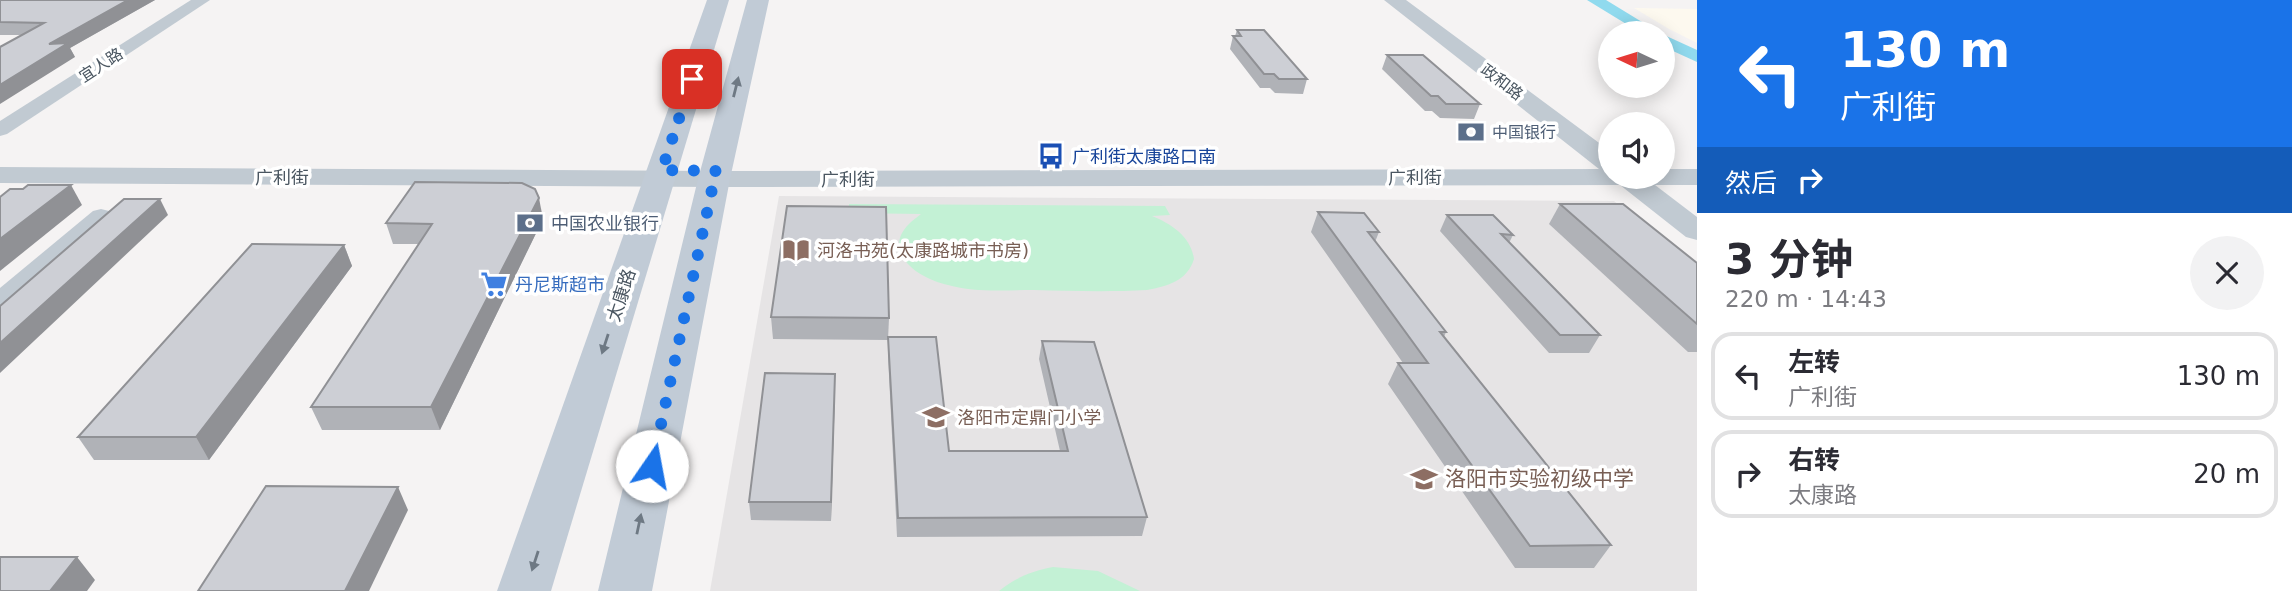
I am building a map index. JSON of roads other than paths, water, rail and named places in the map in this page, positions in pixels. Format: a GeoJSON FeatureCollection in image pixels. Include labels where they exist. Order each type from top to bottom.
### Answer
{"type":"FeatureCollection","features":[{"type":"Feature","properties":{"kind":"main road","name":"太康路"},"geometry":{"type":"LineString","coordinates":[[524,591],[718,0]]}},
{"type":"Feature","properties":{"kind":"main road"},"geometry":{"type":"LineString","coordinates":[[625,591],[715,175],[758,0]]}},
{"type":"Feature","properties":{"kind":"street","name":"宜人路"},"geometry":{"type":"LineString","coordinates":[[0,123],[194,0]]}},
{"type":"Feature","properties":{"kind":"street","name":"宜人路"},"geometry":{"type":"LineString","coordinates":[[0,130],[202,0]]}},
{"type":"Feature","properties":{"kind":"street","name":"政和路"},"geometry":{"type":"LineString","coordinates":[[1394,0],[1598,157]]}},
{"type":"Feature","properties":{"kind":"street","name":"政和路"},"geometry":{"type":"LineString","coordinates":[[1405,0],[1598,143]]}},
{"type":"Feature","properties":{"kind":"street","name":"广利街"},"geometry":{"type":"LineString","coordinates":[[0,166],[660,175]]}},
{"type":"Feature","properties":{"kind":"street","name":"广利街"},"geometry":{"type":"LineString","coordinates":[[715,175],[1598,166]]}},
{"type":"Feature","properties":{"kind":"street"},"geometry":{"type":"LineString","coordinates":[[1675,168],[1697,168]]}},
{"type":"Feature","properties":{"kind":"street","name":"广利街"},"geometry":{"type":"LineString","coordinates":[[0,175],[1598,177]]}},
{"type":"Feature","properties":{"kind":"street","name":"广利街"},"geometry":{"type":"LineString","coordinates":[[1675,177],[1697,177]]}},
{"type":"Feature","properties":{"kind":"street"},"geometry":{"type":"LineString","coordinates":[[1642,189],[1697,231]]}},
{"type":"Feature","properties":{"kind":"street"},"geometry":{"type":"LineString","coordinates":[[1659,189],[1697,217]]}},
{"type":"Feature","properties":{"kind":"street"},"geometry":{"type":"LineString","coordinates":[[0,301],[101,216]]}},
{"type":"Feature","properties":{"kind":"waterway"},"geometry":{"type":"LineString","coordinates":[[1595,0],[1631,21]]}},
{"type":"Feature","properties":{"kind":"waterway"},"geometry":{"type":"LineString","coordinates":[[1675,46],[1697,57]]}},
{"type":"Feature","properties":{"kind":"place","name":"中国银行"},"geometry":{"type":"Point","coordinates":[1471,132]}},
{"type":"Feature","properties":{"kind":"place","name":"广利街太康路口南"},"geometry":{"type":"Point","coordinates":[1051,156]}},
{"type":"Feature","properties":{"kind":"place","name":"中国农业银行"},"geometry":{"type":"Point","coordinates":[530,223]}},
{"type":"Feature","properties":{"kind":"place","name":"河洛书苑(太康路城市书房)"},"geometry":{"type":"Point","coordinates":[796,250]}},
{"type":"Feature","properties":{"kind":"place","name":"丹尼斯超市"},"geometry":{"type":"Point","coordinates":[494,284]}},
{"type":"Feature","properties":{"kind":"place","name":"洛阳市定鼎门小学"},"geometry":{"type":"Point","coordinates":[936,417]}},
{"type":"Feature","properties":{"kind":"place","name":"洛阳市实验初级中学"},"geometry":{"type":"Point","coordinates":[1424,479]}}]}
